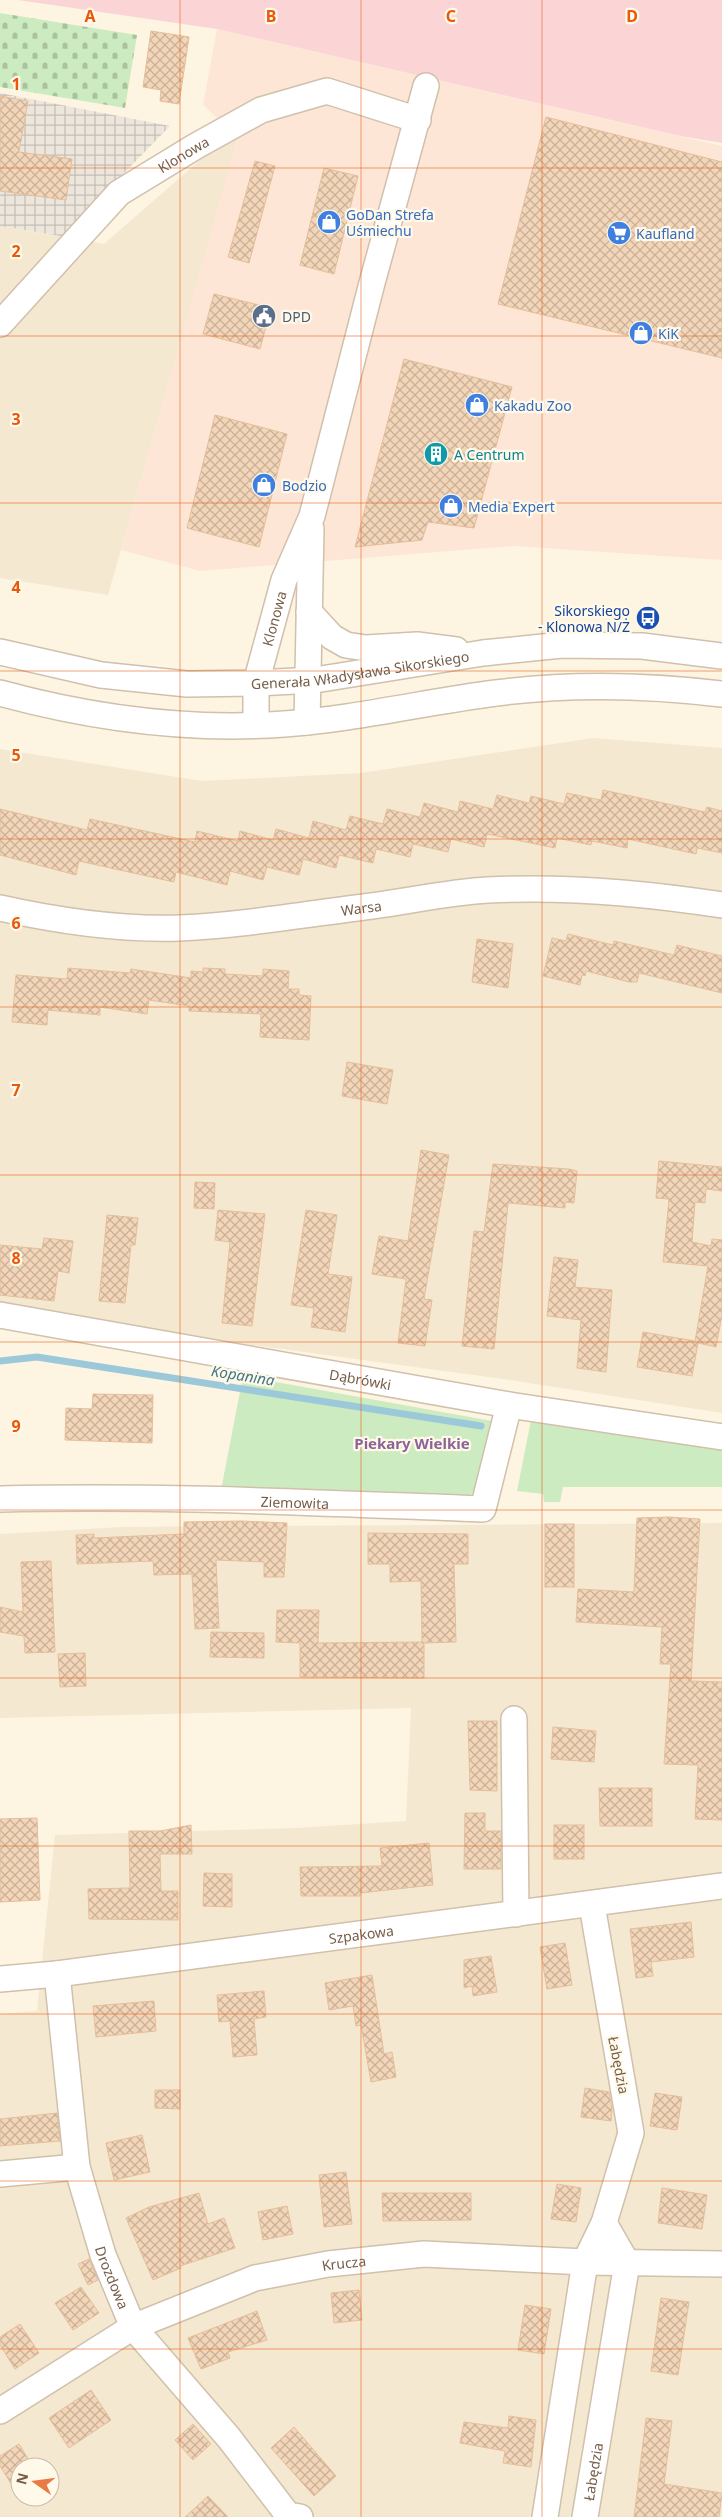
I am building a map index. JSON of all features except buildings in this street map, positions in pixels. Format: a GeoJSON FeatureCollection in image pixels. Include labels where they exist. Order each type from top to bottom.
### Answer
{"type":"FeatureCollection","features":[{"type":"Feature","properties":{"kind":"street","name":"Klonowa"},"geometry":{"type":"LineString","coordinates":[[256,725],[256,684],[284,580],[312,516],[372,283],[426,86]]}},
{"type":"Feature","properties":{"kind":"street","name":"Klonowa"},"geometry":{"type":"LineString","coordinates":[[0,324],[119,193],[260,110],[326,91],[418,120]]}},
{"type":"Feature","properties":{"kind":"street","name":"Klonowa"},"geometry":{"type":"LineString","coordinates":[[307,722],[312,516]]}},
{"type":"Feature","properties":{"kind":"street"},"geometry":{"type":"LineString","coordinates":[[309,612],[332,637],[346,645],[366,648],[417,645],[483,653]]}},
{"type":"Feature","properties":{"kind":"street","name":"Generała Władysława Sikorskiego"},"geometry":{"type":"LineString","coordinates":[[0,652],[101,675],[187,684],[256,684],[308,680],[483,653],[562,645],[642,646],[722,656]]}},
{"type":"Feature","properties":{"kind":"street"},"geometry":{"type":"LineString","coordinates":[[0,694],[70,711],[129,720],[256,725],[307,722],[496,693],[548,687],[662,688],[722,694]]}},
{"type":"Feature","properties":{"kind":"street","name":"Warsa"},"geometry":{"type":"LineString","coordinates":[[0,908],[35,916],[121,927],[179,928],[258,921],[487,890],[571,889],[677,898],[722,905]]}},
{"type":"Feature","properties":{"kind":"street","name":"Dąbrówki"},"geometry":{"type":"LineString","coordinates":[[0,1315],[508,1405],[722,1437]]}},
{"type":"Feature","properties":{"kind":"street","name":"Ziemowita"},"geometry":{"type":"LineString","coordinates":[[0,1499],[89,1496],[203,1498],[484,1509],[508,1405]]}},
{"type":"Feature","properties":{"kind":"street"},"geometry":{"type":"LineString","coordinates":[[514,1719],[516,1914]]}},
{"type":"Feature","properties":{"kind":"street","name":"Szpakowa"},"geometry":{"type":"LineString","coordinates":[[0,1979],[57,1974],[592,1905],[722,1886]]}},
{"type":"Feature","properties":{"kind":"street","name":"Łabędzia"},"geometry":{"type":"LineString","coordinates":[[546,2517],[585,2262],[604,2223],[631,2133],[592,1905]]}},
{"type":"Feature","properties":{"kind":"street","name":"Drozdowa"},"geometry":{"type":"LineString","coordinates":[[57,1974],[77,2167],[103,2255],[133,2327],[229,2438],[288,2514],[300,2517]]}},
{"type":"Feature","properties":{"kind":"street"},"geometry":{"type":"LineString","coordinates":[[0,2174],[77,2167]]}},
{"type":"Feature","properties":{"kind":"street"},"geometry":{"type":"LineString","coordinates":[[604,2223],[627,2263]]}},
{"type":"Feature","properties":{"kind":"street","name":"Krucza"},"geometry":{"type":"LineString","coordinates":[[0,2411],[133,2327],[255,2278],[328,2264],[424,2254],[585,2262],[722,2264]]}},
{"type":"Feature","properties":{"kind":"street","name":"Łabędzia"},"geometry":{"type":"LineString","coordinates":[[586,2517],[627,2263]]}},
{"type":"Feature","properties":{"kind":"shaded area"},"geometry":{"type":"Polygon","coordinates":[[[18,0],[722,0],[722,143],[680,136],[217,29],[18,0]]]}},
{"type":"Feature","properties":{"kind":"shaded area"},"geometry":{"type":"Polygon","coordinates":[[[217,29],[722,146],[722,560],[514,546],[200,571],[121,550],[238,137],[203,105],[217,29]]]}},
{"type":"Feature","properties":{"kind":"shaded area"},"geometry":{"type":"Polygon","coordinates":[[[0,93],[170,126],[85,213],[66,237],[0,226],[0,93]]]}},
{"type":"Feature","properties":{"kind":"shaded area"},"geometry":{"type":"Polygon","coordinates":[[[239,137],[108,595],[0,578],[0,226],[104,244],[222,141],[239,137]]]}},
{"type":"Feature","properties":{"kind":"shaded area"},"geometry":{"type":"Polygon","coordinates":[[[593,738],[722,748],[722,1413],[503,1379],[0,1311],[0,749],[202,781],[361,773],[593,738]]]}},
{"type":"Feature","properties":{"kind":"shaded area"},"geometry":{"type":"Polygon","coordinates":[[[722,1523],[722,2517],[0,2517],[0,2014],[37,2011],[55,1835],[296,1828],[406,1821],[411,1708],[0,1718],[0,1534],[122,1527],[722,1523]]]}},
{"type":"Feature","properties":{"kind":"green space"},"geometry":{"type":"Polygon","coordinates":[[[0,13],[137,35],[125,108],[0,87],[0,13]]]}},
{"type":"Feature","properties":{"kind":"green space"},"geometry":{"type":"Polygon","coordinates":[[[243,1376],[492,1421],[486,1479],[470,1495],[221,1490],[243,1376]]]}},
{"type":"Feature","properties":{"kind":"green space"},"geometry":{"type":"Polygon","coordinates":[[[531,1420],[722,1447],[722,1487],[563,1487],[560,1502],[544,1502],[543,1494],[517,1491],[531,1420]]]}},
{"type":"Feature","properties":{"kind":"waterway","name":"Kopanina"},"geometry":{"type":"LineString","coordinates":[[0,1361],[37,1357],[481,1426]]}},
{"type":"Feature","properties":{"kind":"place","name":"GoDan Strefa Uśmiechu"},"geometry":{"type":"Point","coordinates":[329,222]}},
{"type":"Feature","properties":{"kind":"place","name":"Kaufland"},"geometry":{"type":"Point","coordinates":[619,233]}},
{"type":"Feature","properties":{"kind":"place","name":"DPD"},"geometry":{"type":"Point","coordinates":[264,316]}},
{"type":"Feature","properties":{"kind":"place","name":"KiK"},"geometry":{"type":"Point","coordinates":[641,333]}},
{"type":"Feature","properties":{"kind":"place","name":"Kakadu Zoo"},"geometry":{"type":"Point","coordinates":[477,405]}},
{"type":"Feature","properties":{"kind":"place","name":"A Centrum"},"geometry":{"type":"Point","coordinates":[436,454]}},
{"type":"Feature","properties":{"kind":"place","name":"Bodzio"},"geometry":{"type":"Point","coordinates":[264,485]}},
{"type":"Feature","properties":{"kind":"place","name":"Media Expert"},"geometry":{"type":"Point","coordinates":[451,506]}},
{"type":"Feature","properties":{"kind":"place","name":"Sikorskiego - Klonowa N/Ż"},"geometry":{"type":"Point","coordinates":[648,618]}},
{"type":"Feature","properties":{"kind":"district","name":"Piekary Wielkie"},"geometry":{"type":"Point","coordinates":[412,1443]}}]}
